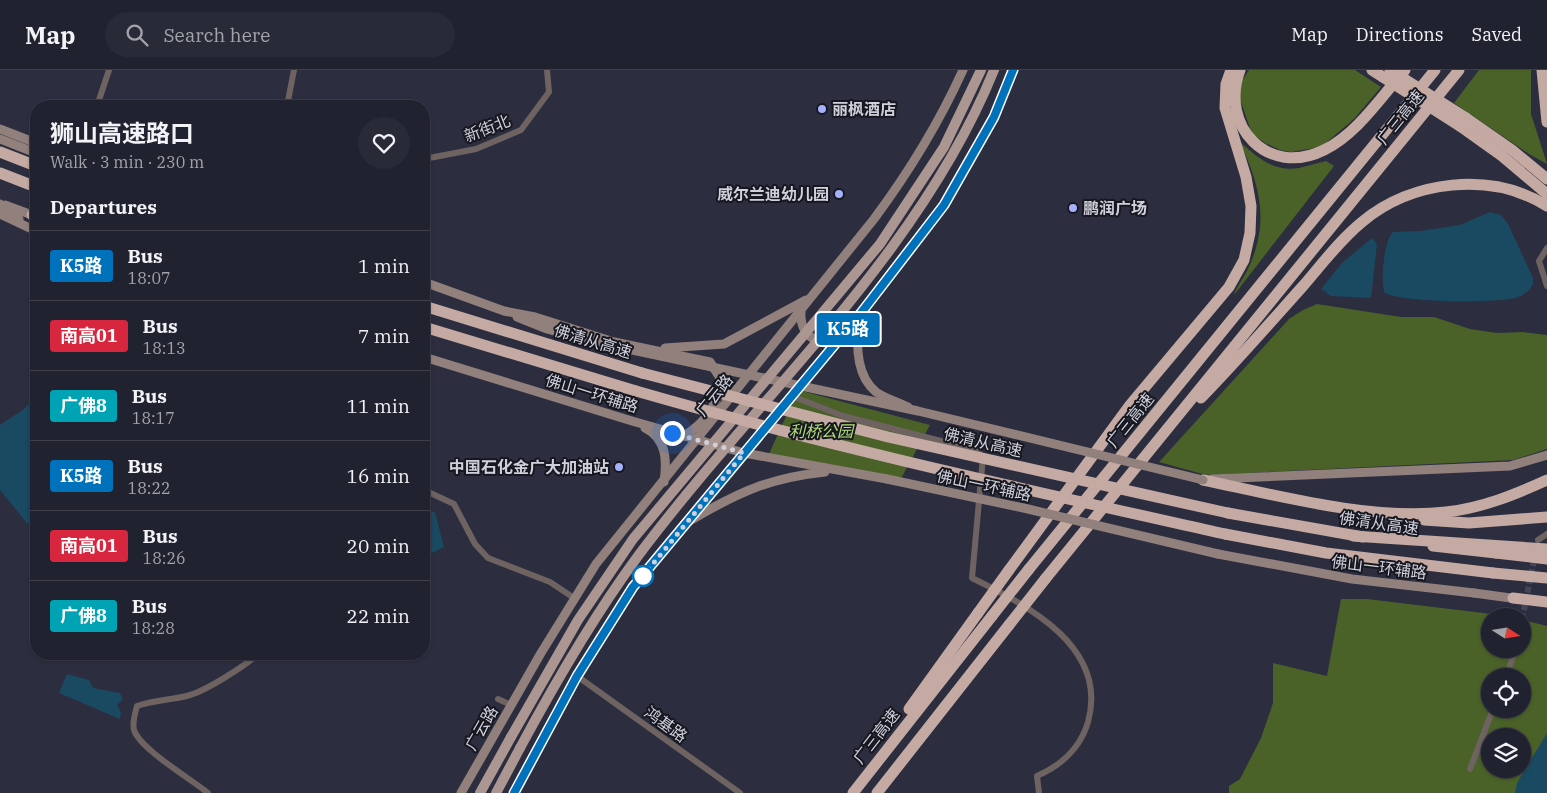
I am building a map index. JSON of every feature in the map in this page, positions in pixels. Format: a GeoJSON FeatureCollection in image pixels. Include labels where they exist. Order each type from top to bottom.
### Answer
{"type":"FeatureCollection","features":[{"type":"Feature","properties":{"kind":"highway"},"geometry":{"type":"LineString","coordinates":[[852,793],[938,667],[1124,412],[1229,287],[1244,260],[1250,233],[1251,206],[1246,177],[1225,108],[1226,84],[1231,70]]}},
{"type":"Feature","properties":{"kind":"highway"},"geometry":{"type":"LineString","coordinates":[[1240,70],[1235,84],[1234,108],[1243,130],[1251,140],[1270,153],[1297,158],[1310,156],[1336,144],[1366,115],[1406,70]]}},
{"type":"Feature","properties":{"kind":"highway"},"geometry":{"type":"LineString","coordinates":[[1372,70],[1386,73],[1463,122],[1512,150],[1547,179]]}},
{"type":"Feature","properties":{"kind":"highway","name":"广三高速"},"geometry":{"type":"LineString","coordinates":[[852,793],[1029,569],[1435,70]]}},
{"type":"Feature","properties":{"kind":"highway","name":"广三高速"},"geometry":{"type":"LineString","coordinates":[[877,793],[1046,578],[1459,70]]}},
{"type":"Feature","properties":{"kind":"highway"},"geometry":{"type":"LineString","coordinates":[[1542,70],[1547,122]]}},
{"type":"Feature","properties":{"kind":"highway"},"geometry":{"type":"LineString","coordinates":[[1463,122],[1547,194]]}},
{"type":"Feature","properties":{"kind":"highway"},"geometry":{"type":"LineString","coordinates":[[0,152],[30,164]]}},
{"type":"Feature","properties":{"kind":"highway"},"geometry":{"type":"LineString","coordinates":[[0,173],[30,185]]}},
{"type":"Feature","properties":{"kind":"highway"},"geometry":{"type":"LineString","coordinates":[[1159,441],[1232,366],[1346,237],[1377,211],[1426,190],[1458,185],[1491,186],[1508,189],[1523,193],[1547,206]]}},
{"type":"Feature","properties":{"kind":"highway","name":"佛清从高速"},"geometry":{"type":"LineString","coordinates":[[430,308],[642,372],[956,453],[1238,515],[1353,536],[1547,559]]}},
{"type":"Feature","properties":{"kind":"highway"},"geometry":{"type":"LineString","coordinates":[[430,329],[720,415],[913,464],[1225,534],[1385,561],[1547,578]]}},
{"type":"Feature","properties":{"kind":"highway"},"geometry":{"type":"LineString","coordinates":[[1203,480],[1321,504],[1399,514],[1431,514],[1462,510],[1500,500],[1547,480]]}},
{"type":"Feature","properties":{"kind":"highway"},"geometry":{"type":"LineString","coordinates":[[1399,514],[1416,519],[1454,522],[1547,517]]}},
{"type":"Feature","properties":{"kind":"highway"},"geometry":{"type":"LineString","coordinates":[[1353,536],[1547,549]]}},
{"type":"Feature","properties":{"kind":"highway"},"geometry":{"type":"LineString","coordinates":[[1513,598],[1547,603]]}},
{"type":"Feature","properties":{"kind":"main road"},"geometry":{"type":"LineString","coordinates":[[955,70],[957,84]]}},
{"type":"Feature","properties":{"kind":"main road","name":"广云路"},"geometry":{"type":"LineString","coordinates":[[461,793],[574,598],[596,564],[813,296],[905,177],[933,132],[963,70]]}},
{"type":"Feature","properties":{"kind":"main road","name":"广云路"},"geometry":{"type":"LineString","coordinates":[[480,793],[578,620],[633,539],[880,244],[944,147],[981,70]]}},
{"type":"Feature","properties":{"kind":"main road"},"geometry":{"type":"LineString","coordinates":[[496,793],[562,670],[597,614],[639,555],[850,299],[914,217],[980,103],[994,70]]}},
{"type":"Feature","properties":{"kind":"main road"},"geometry":{"type":"LineString","coordinates":[[514,793],[577,676],[633,587],[861,313],[944,205],[994,117],[1013,70]]}},
{"type":"Feature","properties":{"kind":"main road"},"geometry":{"type":"LineString","coordinates":[[0,129],[30,141]]}},
{"type":"Feature","properties":{"kind":"main road"},"geometry":{"type":"LineString","coordinates":[[0,140],[30,150]]}},
{"type":"Feature","properties":{"kind":"main road"},"geometry":{"type":"LineString","coordinates":[[0,203],[30,214]]}},
{"type":"Feature","properties":{"kind":"main road"},"geometry":{"type":"LineString","coordinates":[[0,203],[30,228]]}},
{"type":"Feature","properties":{"kind":"main road"},"geometry":{"type":"LineString","coordinates":[[0,214],[30,229]]}},
{"type":"Feature","properties":{"kind":"main road"},"geometry":{"type":"LineString","coordinates":[[430,284],[504,310],[547,330],[918,411],[1203,480],[1510,466],[1547,455]]}},
{"type":"Feature","properties":{"kind":"main road"},"geometry":{"type":"LineString","coordinates":[[646,347],[666,348],[724,344],[813,296]]}},
{"type":"Feature","properties":{"kind":"main road"},"geometry":{"type":"LineString","coordinates":[[504,310],[535,317],[614,342],[646,347],[710,362],[722,381],[716,403],[700,425],[684,436]]}},
{"type":"Feature","properties":{"kind":"main road"},"geometry":{"type":"LineString","coordinates":[[801,310],[800,323],[809,336],[824,344],[835,344]]}},
{"type":"Feature","properties":{"kind":"main road"},"geometry":{"type":"LineString","coordinates":[[861,313],[857,334],[859,358],[864,378],[876,392],[918,411]]}},
{"type":"Feature","properties":{"kind":"main road","name":"佛山一环辅路"},"geometry":{"type":"LineString","coordinates":[[430,359],[632,421],[744,453],[887,479],[1028,509],[1218,554],[1352,579],[1513,598]]}},
{"type":"Feature","properties":{"kind":"main road"},"geometry":{"type":"LineString","coordinates":[[632,421],[651,431],[661,443],[666,459],[664,482]]}},
{"type":"Feature","properties":{"kind":"main road"},"geometry":{"type":"LineString","coordinates":[[684,524],[743,491],[785,478],[837,471]]}},
{"type":"Feature","properties":{"kind":"street"},"geometry":{"type":"LineString","coordinates":[[99,100],[109,70]]}},
{"type":"Feature","properties":{"kind":"street"},"geometry":{"type":"LineString","coordinates":[[288,100],[294,70]]}},
{"type":"Feature","properties":{"kind":"street","name":"新街北"},"geometry":{"type":"LineString","coordinates":[[430,158],[476,149],[521,130],[549,92],[547,70]]}},
{"type":"Feature","properties":{"kind":"street"},"geometry":{"type":"LineString","coordinates":[[1547,248],[1539,261],[1547,286]]}},
{"type":"Feature","properties":{"kind":"street"},"geometry":{"type":"LineString","coordinates":[[792,396],[843,416],[976,450],[983,456],[972,578],[1014,599],[1062,634],[1077,650],[1090,686],[1091,711],[1084,734],[1070,755],[1057,767],[1037,776],[1039,793]]}},
{"type":"Feature","properties":{"kind":"street"},"geometry":{"type":"LineString","coordinates":[[430,493],[454,504],[475,544],[488,558],[550,582],[574,598]]}},
{"type":"Feature","properties":{"kind":"street"},"geometry":{"type":"LineString","coordinates":[[1538,540],[1547,534]]}},
{"type":"Feature","properties":{"kind":"street"},"geometry":{"type":"LineString","coordinates":[[208,793],[142,743],[135,731],[133,722],[136,706],[191,694],[252,660]]}},
{"type":"Feature","properties":{"kind":"street","name":"鸿基路"},"geometry":{"type":"LineString","coordinates":[[577,676],[740,793]]}},
{"type":"Feature","properties":{"kind":"street"},"geometry":{"type":"LineString","coordinates":[[498,699],[511,706]]}},
{"type":"Feature","properties":{"kind":"street"},"geometry":{"type":"LineString","coordinates":[[1470,769],[1490,718]]}},
{"type":"Feature","properties":{"kind":"green space"},"geometry":{"type":"Polygon","coordinates":[[[1249,70],[1355,70],[1381,87],[1354,119],[1321,147],[1291,152],[1280,150],[1252,134],[1240,99],[1240,84],[1249,70]]]}},
{"type":"Feature","properties":{"kind":"green space"},"geometry":{"type":"Polygon","coordinates":[[[1479,70],[1531,70],[1531,114],[1547,164],[1529,154],[1454,103],[1479,70]]]}},
{"type":"Feature","properties":{"kind":"green space"},"geometry":{"type":"Polygon","coordinates":[[[1239,141],[1259,158],[1281,168],[1299,168],[1326,161],[1334,166],[1234,295],[1254,254],[1259,237],[1260,221],[1260,205],[1253,174],[1239,141]]]}},
{"type":"Feature","properties":{"kind":"green space"},"geometry":{"type":"Polygon","coordinates":[[[1317,304],[1401,317],[1434,317],[1470,329],[1497,333],[1523,332],[1547,335],[1547,449],[1513,460],[1206,475],[1159,462],[1289,319],[1317,304]]]}},
{"type":"Feature","properties":{"kind":"green space","name":"利桥公园"},"geometry":{"type":"Polygon","coordinates":[[[798,390],[930,425],[897,486],[769,454],[798,390]]]}},
{"type":"Feature","properties":{"kind":"green space"},"geometry":{"type":"Polygon","coordinates":[[[1341,599],[1367,599],[1481,613],[1481,658],[1531,658],[1531,622],[1547,626],[1547,793],[1229,793],[1229,786],[1240,779],[1261,738],[1273,703],[1273,663],[1327,676],[1341,599]]]}},
{"type":"Feature","properties":{"kind":"water"},"geometry":{"type":"Polygon","coordinates":[[[1490,212],[1501,215],[1508,224],[1533,278],[1533,284],[1526,293],[1504,300],[1469,301],[1410,299],[1385,293],[1383,280],[1385,252],[1393,232],[1420,231],[1460,225],[1490,212]]]}},
{"type":"Feature","properties":{"kind":"water"},"geometry":{"type":"Polygon","coordinates":[[[1372,238],[1377,244],[1371,298],[1331,296],[1321,289],[1342,263],[1372,238]]]}},
{"type":"Feature","properties":{"kind":"water"},"geometry":{"type":"Polygon","coordinates":[[[30,402],[30,523],[27,523],[0,490],[0,425],[24,409],[30,402]]]}},
{"type":"Feature","properties":{"kind":"water"},"geometry":{"type":"Polygon","coordinates":[[[430,509],[435,513],[444,547],[430,554],[430,509]]]}},
{"type":"Feature","properties":{"kind":"water"},"geometry":{"type":"Polygon","coordinates":[[[67,674],[89,680],[93,688],[120,693],[123,699],[117,705],[121,712],[120,719],[59,693],[67,674]]]}},
{"type":"Feature","properties":{"kind":"water"},"geometry":{"type":"Polygon","coordinates":[[[1547,733],[1547,793],[1515,793],[1520,778],[1531,778],[1531,760],[1547,733]]]}},
{"type":"Feature","properties":{"kind":"tunnel"},"geometry":{"type":"LineString","coordinates":[[1524,608],[1535,556]]}},
{"type":"Feature","properties":{"kind":"bus line","name":"K5路"},"geometry":{"type":"LineString","coordinates":[[514,793],[577,676],[633,587],[861,313],[944,205],[994,117],[1013,70]]}},
{"type":"Feature","properties":{"kind":"place","name":"丽枫酒店"},"geometry":{"type":"Point","coordinates":[822,109]}},
{"type":"Feature","properties":{"kind":"place","name":"威尔兰迪幼儿园"},"geometry":{"type":"Point","coordinates":[839,194]}},
{"type":"Feature","properties":{"kind":"place","name":"鹏润广场"},"geometry":{"type":"Point","coordinates":[1073,208]}},
{"type":"Feature","properties":{"kind":"place","name":"中国石化金广大加油站"},"geometry":{"type":"Point","coordinates":[619,467]}},
{"type":"Feature","properties":{"kind":"route"},"geometry":{"type":"LineString","coordinates":[[643,576],[744,453],[672,433]]}}]}
